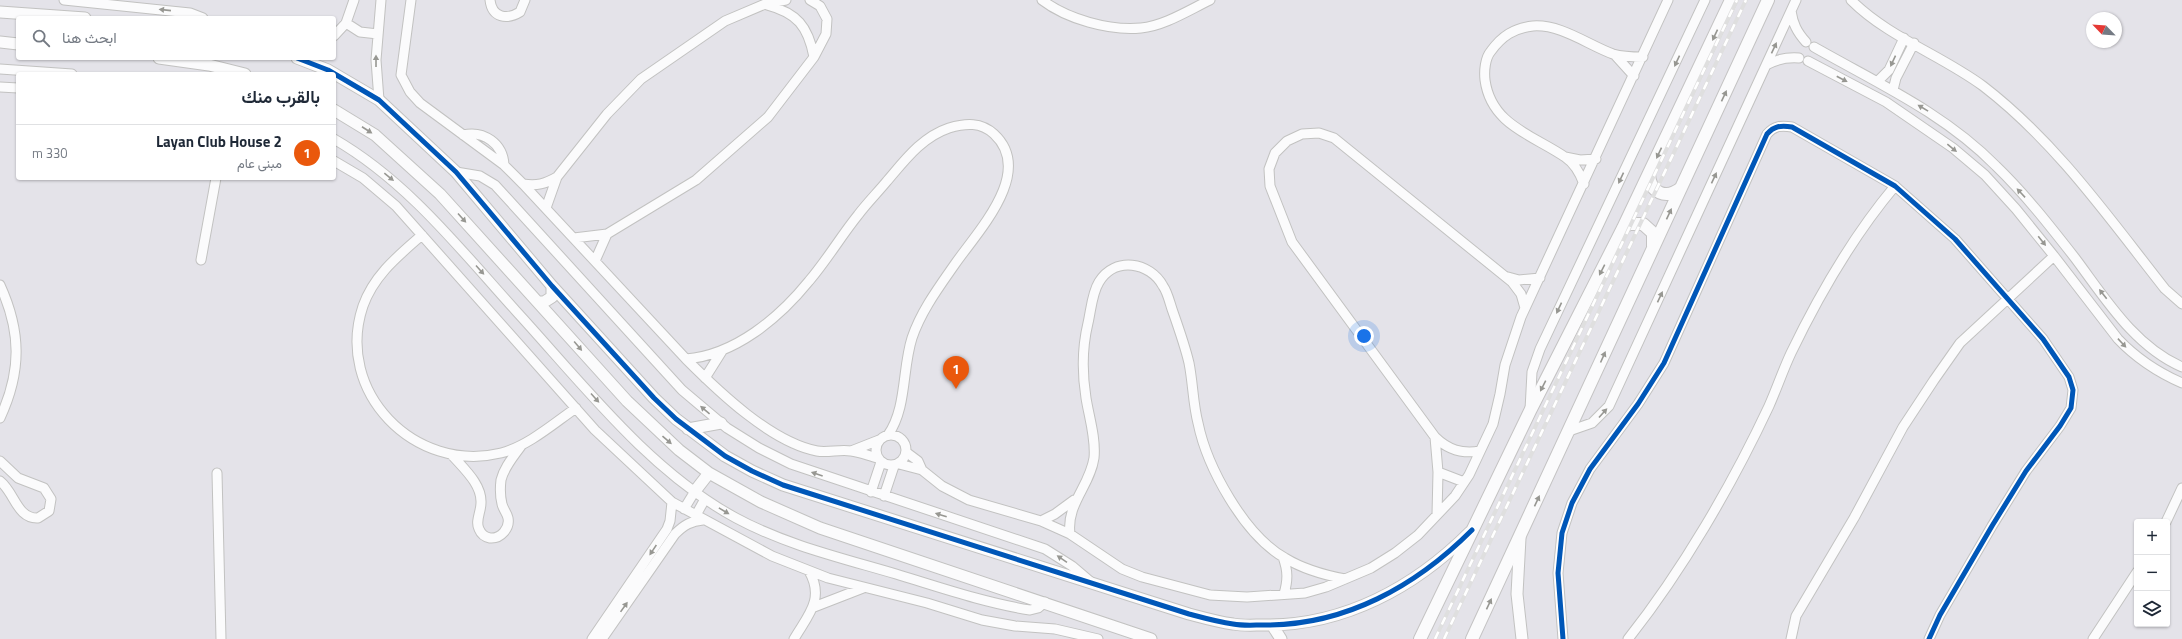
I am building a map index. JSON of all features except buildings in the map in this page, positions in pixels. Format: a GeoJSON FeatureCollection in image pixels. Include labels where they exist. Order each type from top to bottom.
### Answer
{"type":"FeatureCollection","features":[{"type":"Feature","properties":{"kind":"main road"},"geometry":{"type":"LineString","coordinates":[[1420,639],[1530,411],[1650,174],[1731,0]]}},
{"type":"Feature","properties":{"kind":"main road"},"geometry":{"type":"LineString","coordinates":[[1472,639],[1570,431],[1653,247],[1768,0]]}},
{"type":"Feature","properties":{"kind":"main road"},"geometry":{"type":"LineString","coordinates":[[1650,174],[1650,182],[1660,193],[1668,195],[1675,193],[1681,188]]}},
{"type":"Feature","properties":{"kind":"main road"},"geometry":{"type":"LineString","coordinates":[[1623,228],[1629,224],[1643,224],[1653,233],[1653,247]]}},
{"type":"Feature","properties":{"kind":"street"},"geometry":{"type":"LineString","coordinates":[[64,0],[102,2],[190,13],[198,16]]}},
{"type":"Feature","properties":{"kind":"street"},"geometry":{"type":"LineString","coordinates":[[336,34],[346,23],[354,0]]}},
{"type":"Feature","properties":{"kind":"street"},"geometry":{"type":"LineString","coordinates":[[379,100],[376,60],[382,0]]}},
{"type":"Feature","properties":{"kind":"street"},"geometry":{"type":"LineString","coordinates":[[411,0],[401,75],[410,92],[420,103],[504,165],[705,378],[765,427],[790,442],[818,451],[851,451],[896,465],[922,470]]}},
{"type":"Feature","properties":{"kind":"street"},"geometry":{"type":"LineString","coordinates":[[490,0],[494,11],[502,16],[511,17],[520,12],[525,0]]}},
{"type":"Feature","properties":{"kind":"street"},"geometry":{"type":"LineString","coordinates":[[546,208],[558,177],[607,114],[641,79],[725,21],[765,4],[786,0]]}},
{"type":"Feature","properties":{"kind":"street"},"geometry":{"type":"LineString","coordinates":[[574,238],[607,234],[696,180],[768,117],[814,57],[826,34],[827,19],[820,6],[810,0]]}},
{"type":"Feature","properties":{"kind":"street"},"geometry":{"type":"LineString","coordinates":[[1042,0],[1054,9],[1096,25],[1141,28],[1158,24],[1210,0]]}},
{"type":"Feature","properties":{"kind":"street"},"geometry":{"type":"LineString","coordinates":[[906,452],[918,461],[922,470],[942,486],[969,500],[1041,521],[1070,534],[1102,557],[1122,569],[1142,577],[1210,595],[1247,597],[1320,589],[1371,568],[1418,536],[1455,496],[1464,482],[1493,424],[1506,359],[1525,308],[1596,159],[1668,0]]}},
{"type":"Feature","properties":{"kind":"street"},"geometry":{"type":"LineString","coordinates":[[1530,411],[1529,396],[1532,372],[1540,349],[1705,0]]}},
{"type":"Feature","properties":{"kind":"street"},"geometry":{"type":"LineString","coordinates":[[1570,431],[1592,423],[1609,406],[1796,0]]}},
{"type":"Feature","properties":{"kind":"street"},"geometry":{"type":"LineString","coordinates":[[1851,0],[1888,29],[1949,63],[1982,86],[2043,139],[2070,169],[2165,289],[2182,304]]}},
{"type":"Feature","properties":{"kind":"street"},"geometry":{"type":"LineString","coordinates":[[765,4],[784,10],[800,21],[810,38],[814,57]]}},
{"type":"Feature","properties":{"kind":"street"},"geometry":{"type":"LineString","coordinates":[[1791,11],[1793,23],[1798,34],[1810,45],[1878,81],[1929,111],[2001,171],[2061,240],[2130,329],[2158,353],[2182,367]]}},
{"type":"Feature","properties":{"kind":"street"},"geometry":{"type":"LineString","coordinates":[[0,12],[42,16]]}},
{"type":"Feature","properties":{"kind":"street"},"geometry":{"type":"LineString","coordinates":[[346,23],[360,32],[378,34]]}},
{"type":"Feature","properties":{"kind":"street"},"geometry":{"type":"LineString","coordinates":[[1584,184],[1577,169],[1565,157],[1520,132],[1497,109],[1487,92],[1484,72],[1489,53],[1500,38],[1517,29],[1535,26],[1568,34],[1614,54],[1643,57]]}},
{"type":"Feature","properties":{"kind":"street"},"geometry":{"type":"LineString","coordinates":[[1878,81],[1888,70],[1904,38]]}},
{"type":"Feature","properties":{"kind":"street"},"geometry":{"type":"LineString","coordinates":[[0,42],[16,44]]}},
{"type":"Feature","properties":{"kind":"street"},"geometry":{"type":"LineString","coordinates":[[1893,90],[1896,78],[1914,43]]}},
{"type":"Feature","properties":{"kind":"street"},"geometry":{"type":"LineString","coordinates":[[1614,54],[1629,68],[1634,76]]}},
{"type":"Feature","properties":{"kind":"street"},"geometry":{"type":"LineString","coordinates":[[1822,68],[1828,55]]}},
{"type":"Feature","properties":{"kind":"street"},"geometry":{"type":"LineString","coordinates":[[173,60],[209,65],[237,72]]}},
{"type":"Feature","properties":{"kind":"street"},"geometry":{"type":"LineString","coordinates":[[302,60],[331,72]]}},
{"type":"Feature","properties":{"kind":"street"},"geometry":{"type":"LineString","coordinates":[[1766,65],[1776,60],[1803,60],[1822,68],[1886,102],[1953,148],[1990,181],[2054,256],[2118,339],[2135,357],[2167,377],[2182,383]]}},
{"type":"Feature","properties":{"kind":"street"},"geometry":{"type":"LineString","coordinates":[[0,69],[43,72]]}},
{"type":"Feature","properties":{"kind":"street"},"geometry":{"type":"LineString","coordinates":[[336,75],[379,100],[456,172],[552,286],[654,398],[688,429],[725,456],[752,471],[783,485],[1189,614],[1234,625],[1283,625],[1331,617],[1377,601],[1419,576],[1452,550],[1472,530]]}},
{"type":"Feature","properties":{"kind":"street"},"geometry":{"type":"LineString","coordinates":[[0,87],[16,88]]}},
{"type":"Feature","properties":{"kind":"street"},"geometry":{"type":"LineString","coordinates":[[336,111],[375,135],[422,176],[564,329],[652,427],[679,450],[709,472],[761,502],[820,528],[1045,602],[1151,639]]}},
{"type":"Feature","properties":{"kind":"street"},"geometry":{"type":"LineString","coordinates":[[686,359],[722,351],[763,325],[790,302],[810,281],[858,215],[911,153],[930,137],[948,128],[965,124],[987,128],[1000,140],[1006,152],[1010,164],[1009,176],[995,206],[922,314],[912,338],[898,416],[888,435],[880,440],[851,451]]}},
{"type":"Feature","properties":{"kind":"street"},"geometry":{"type":"LineString","coordinates":[[1563,639],[1558,599],[1558,573],[1562,533],[1572,503],[1590,469],[1638,404],[1664,363],[1767,134],[1778,126],[1792,127],[1895,186],[1955,239],[2043,339],[2069,377],[2073,390],[2071,408],[2060,426],[2026,471],[1940,615],[1929,639]]}},
{"type":"Feature","properties":{"kind":"street"},"geometry":{"type":"LineString","coordinates":[[1480,451],[1470,453],[1450,449],[1435,437],[1292,242],[1270,186],[1269,169],[1275,153],[1287,141],[1302,134],[1319,133],[1334,138],[1506,277],[1521,294],[1525,308]]}},
{"type":"Feature","properties":{"kind":"street"},"geometry":{"type":"LineString","coordinates":[[463,135],[480,135],[491,140],[499,148],[504,165]]}},
{"type":"Feature","properties":{"kind":"street"},"geometry":{"type":"LineString","coordinates":[[336,140],[378,169],[423,208],[606,410],[661,465],[705,499],[755,527],[823,553],[974,597],[1026,609],[1038,608],[1045,602]]}},
{"type":"Feature","properties":{"kind":"street"},"geometry":{"type":"LineString","coordinates":[[1565,157],[1580,160],[1596,159]]}},
{"type":"Feature","properties":{"kind":"street"},"geometry":{"type":"LineString","coordinates":[[336,162],[363,178],[396,206],[595,430],[672,502],[772,556],[810,571],[865,588],[927,603],[982,620],[1098,639]]}},
{"type":"Feature","properties":{"kind":"street"},"geometry":{"type":"LineString","coordinates":[[1990,181],[2001,171]]}},
{"type":"Feature","properties":{"kind":"street"},"geometry":{"type":"LineString","coordinates":[[456,172],[480,176],[495,185],[668,376],[696,403],[721,423],[759,448],[791,464],[1045,549],[1072,566],[1093,584]]}},
{"type":"Feature","properties":{"kind":"street"},"geometry":{"type":"LineString","coordinates":[[523,184],[535,185],[547,183],[558,177]]}},
{"type":"Feature","properties":{"kind":"street"},"geometry":{"type":"LineString","coordinates":[[201,260],[216,180]]}},
{"type":"Feature","properties":{"kind":"street"},"geometry":{"type":"LineString","coordinates":[[1628,639],[1666,586],[1709,518],[1768,407],[1792,353],[1816,306],[1871,215],[1895,186]]}},
{"type":"Feature","properties":{"kind":"street"},"geometry":{"type":"LineString","coordinates":[[595,261],[607,234]]}},
{"type":"Feature","properties":{"kind":"street"},"geometry":{"type":"LineString","coordinates":[[422,235],[382,271],[371,288],[363,307],[358,327],[360,368],[376,405],[389,421],[404,435],[422,445],[452,455],[482,456],[502,453],[521,446],[576,408]]}},
{"type":"Feature","properties":{"kind":"street"},"geometry":{"type":"LineString","coordinates":[[1791,639],[1796,616],[1854,518],[1903,427],[1960,343],[2054,256]]}},
{"type":"Feature","properties":{"kind":"street"},"geometry":{"type":"LineString","coordinates":[[1070,534],[1070,517],[1078,496],[1089,478],[1094,457],[1093,436],[1084,375],[1083,354],[1094,297],[1099,282],[1110,270],[1125,265],[1141,266],[1155,274],[1164,287],[1183,339],[1198,424],[1207,455],[1221,484],[1238,511],[1255,531],[1283,557],[1322,574],[1345,579]]}},
{"type":"Feature","properties":{"kind":"street"},"geometry":{"type":"LineString","coordinates":[[1506,277],[1520,280],[1540,278]]}},
{"type":"Feature","properties":{"kind":"street"},"geometry":{"type":"LineString","coordinates":[[0,285],[9,305],[15,328],[17,353],[14,378],[8,401],[0,418]]}},
{"type":"Feature","properties":{"kind":"street"},"geometry":{"type":"LineString","coordinates":[[539,302],[544,302],[552,296],[552,286]]}},
{"type":"Feature","properties":{"kind":"street"},"geometry":{"type":"LineString","coordinates":[[564,329],[564,318],[572,312],[578,313]]}},
{"type":"Feature","properties":{"kind":"street"},"geometry":{"type":"LineString","coordinates":[[2135,357],[2146,343]]}},
{"type":"Feature","properties":{"kind":"street"},"geometry":{"type":"LineString","coordinates":[[705,378],[722,351]]}},
{"type":"Feature","properties":{"kind":"street"},"geometry":{"type":"LineString","coordinates":[[884,496],[896,465],[904,459],[906,452],[902,440],[898,416]]}},
{"type":"Feature","properties":{"kind":"street"},"geometry":{"type":"LineString","coordinates":[[688,429],[721,423]]}},
{"type":"Feature","properties":{"kind":"street"},"geometry":{"type":"LineString","coordinates":[[888,435],[893,435],[902,440]]}},
{"type":"Feature","properties":{"kind":"street"},"geometry":{"type":"LineString","coordinates":[[1435,437],[1438,460],[1437,515]]}},
{"type":"Feature","properties":{"kind":"street"},"geometry":{"type":"LineString","coordinates":[[871,492],[879,460],[876,449],[880,440]]}},
{"type":"Feature","properties":{"kind":"street"},"geometry":{"type":"LineString","coordinates":[[452,455],[473,480],[479,490],[481,501],[476,524],[479,531],[484,536],[492,538],[505,532],[508,525],[508,518],[502,506],[500,493],[502,480],[506,467],[521,446]]}},
{"type":"Feature","properties":{"kind":"street"},"geometry":{"type":"LineString","coordinates":[[1438,460],[1450,449]]}},
{"type":"Feature","properties":{"kind":"street"},"geometry":{"type":"LineString","coordinates":[[0,461],[18,478],[44,488],[51,499],[49,511],[38,518],[26,517],[21,512],[15,499],[5,485],[0,481]]}},
{"type":"Feature","properties":{"kind":"street"},"geometry":{"type":"LineString","coordinates":[[684,509],[709,472]]}},
{"type":"Feature","properties":{"kind":"street"},"geometry":{"type":"LineString","coordinates":[[1438,472],[1464,482]]}},
{"type":"Feature","properties":{"kind":"street"},"geometry":{"type":"LineString","coordinates":[[217,473],[221,639]]}},
{"type":"Feature","properties":{"kind":"street"},"geometry":{"type":"LineString","coordinates":[[2167,519],[2182,488]]}},
{"type":"Feature","properties":{"kind":"street"},"geometry":{"type":"LineString","coordinates":[[1041,521],[1062,510],[1078,496]]}},
{"type":"Feature","properties":{"kind":"street"},"geometry":{"type":"LineString","coordinates":[[700,518],[705,499]]}},
{"type":"Feature","properties":{"kind":"street"},"geometry":{"type":"LineString","coordinates":[[602,639],[668,537],[672,502]]}},
{"type":"Feature","properties":{"kind":"street"},"geometry":{"type":"LineString","coordinates":[[592,639],[668,537],[683,526],[700,518]]}},
{"type":"Feature","properties":{"kind":"street"},"geometry":{"type":"LineString","coordinates":[[1520,537],[1517,594],[1522,639]]}},
{"type":"Feature","properties":{"kind":"street"},"geometry":{"type":"LineString","coordinates":[[1283,557],[1287,570],[1288,582],[1284,594]]}},
{"type":"Feature","properties":{"kind":"street"},"geometry":{"type":"LineString","coordinates":[[794,639],[814,606],[817,594],[815,582],[810,571]]}},
{"type":"Feature","properties":{"kind":"street"},"geometry":{"type":"LineString","coordinates":[[1320,589],[1322,574]]}},
{"type":"Feature","properties":{"kind":"street"},"geometry":{"type":"LineString","coordinates":[[2093,639],[2134,577]]}},
{"type":"Feature","properties":{"kind":"street"},"geometry":{"type":"LineString","coordinates":[[814,606],[865,588]]}},
{"type":"Feature","properties":{"kind":"street"},"geometry":{"type":"LineString","coordinates":[[1272,625],[1281,639]]}},
{"type":"Feature","properties":{"kind":"railway"},"geometry":{"type":"LineString","coordinates":[[1435,639],[1737,0]]}},
{"type":"Feature","properties":{"kind":"railway"},"geometry":{"type":"LineString","coordinates":[[1444,639],[1746,0]]}},
{"type":"Feature","properties":{"kind":"cycle path"},"geometry":{"type":"LineString","coordinates":[[302,60],[331,72]]}},
{"type":"Feature","properties":{"kind":"cycle path"},"geometry":{"type":"LineString","coordinates":[[336,75],[379,100],[456,172],[552,286],[654,398],[676,419],[725,456],[752,471],[783,485],[1189,614],[1216,621],[1241,625],[1293,624],[1350,610],[1377,599],[1403,585],[1427,569],[1472,530]]}},
{"type":"Feature","properties":{"kind":"cycle path"},"geometry":{"type":"LineString","coordinates":[[1563,639],[1558,573],[1562,533],[1572,503],[1590,469],[1638,404],[1664,363],[1767,134],[1775,128],[1784,126],[1792,127],[1895,186],[1955,239],[2043,339],[2069,377],[2073,390],[2071,408],[2060,426],[2026,471],[1992,526],[1940,615],[1929,639]]}},
{"type":"Feature","properties":{"kind":"place","name":"Layan Club House 2"},"geometry":{"type":"Point","coordinates":[956,389]}}]}
